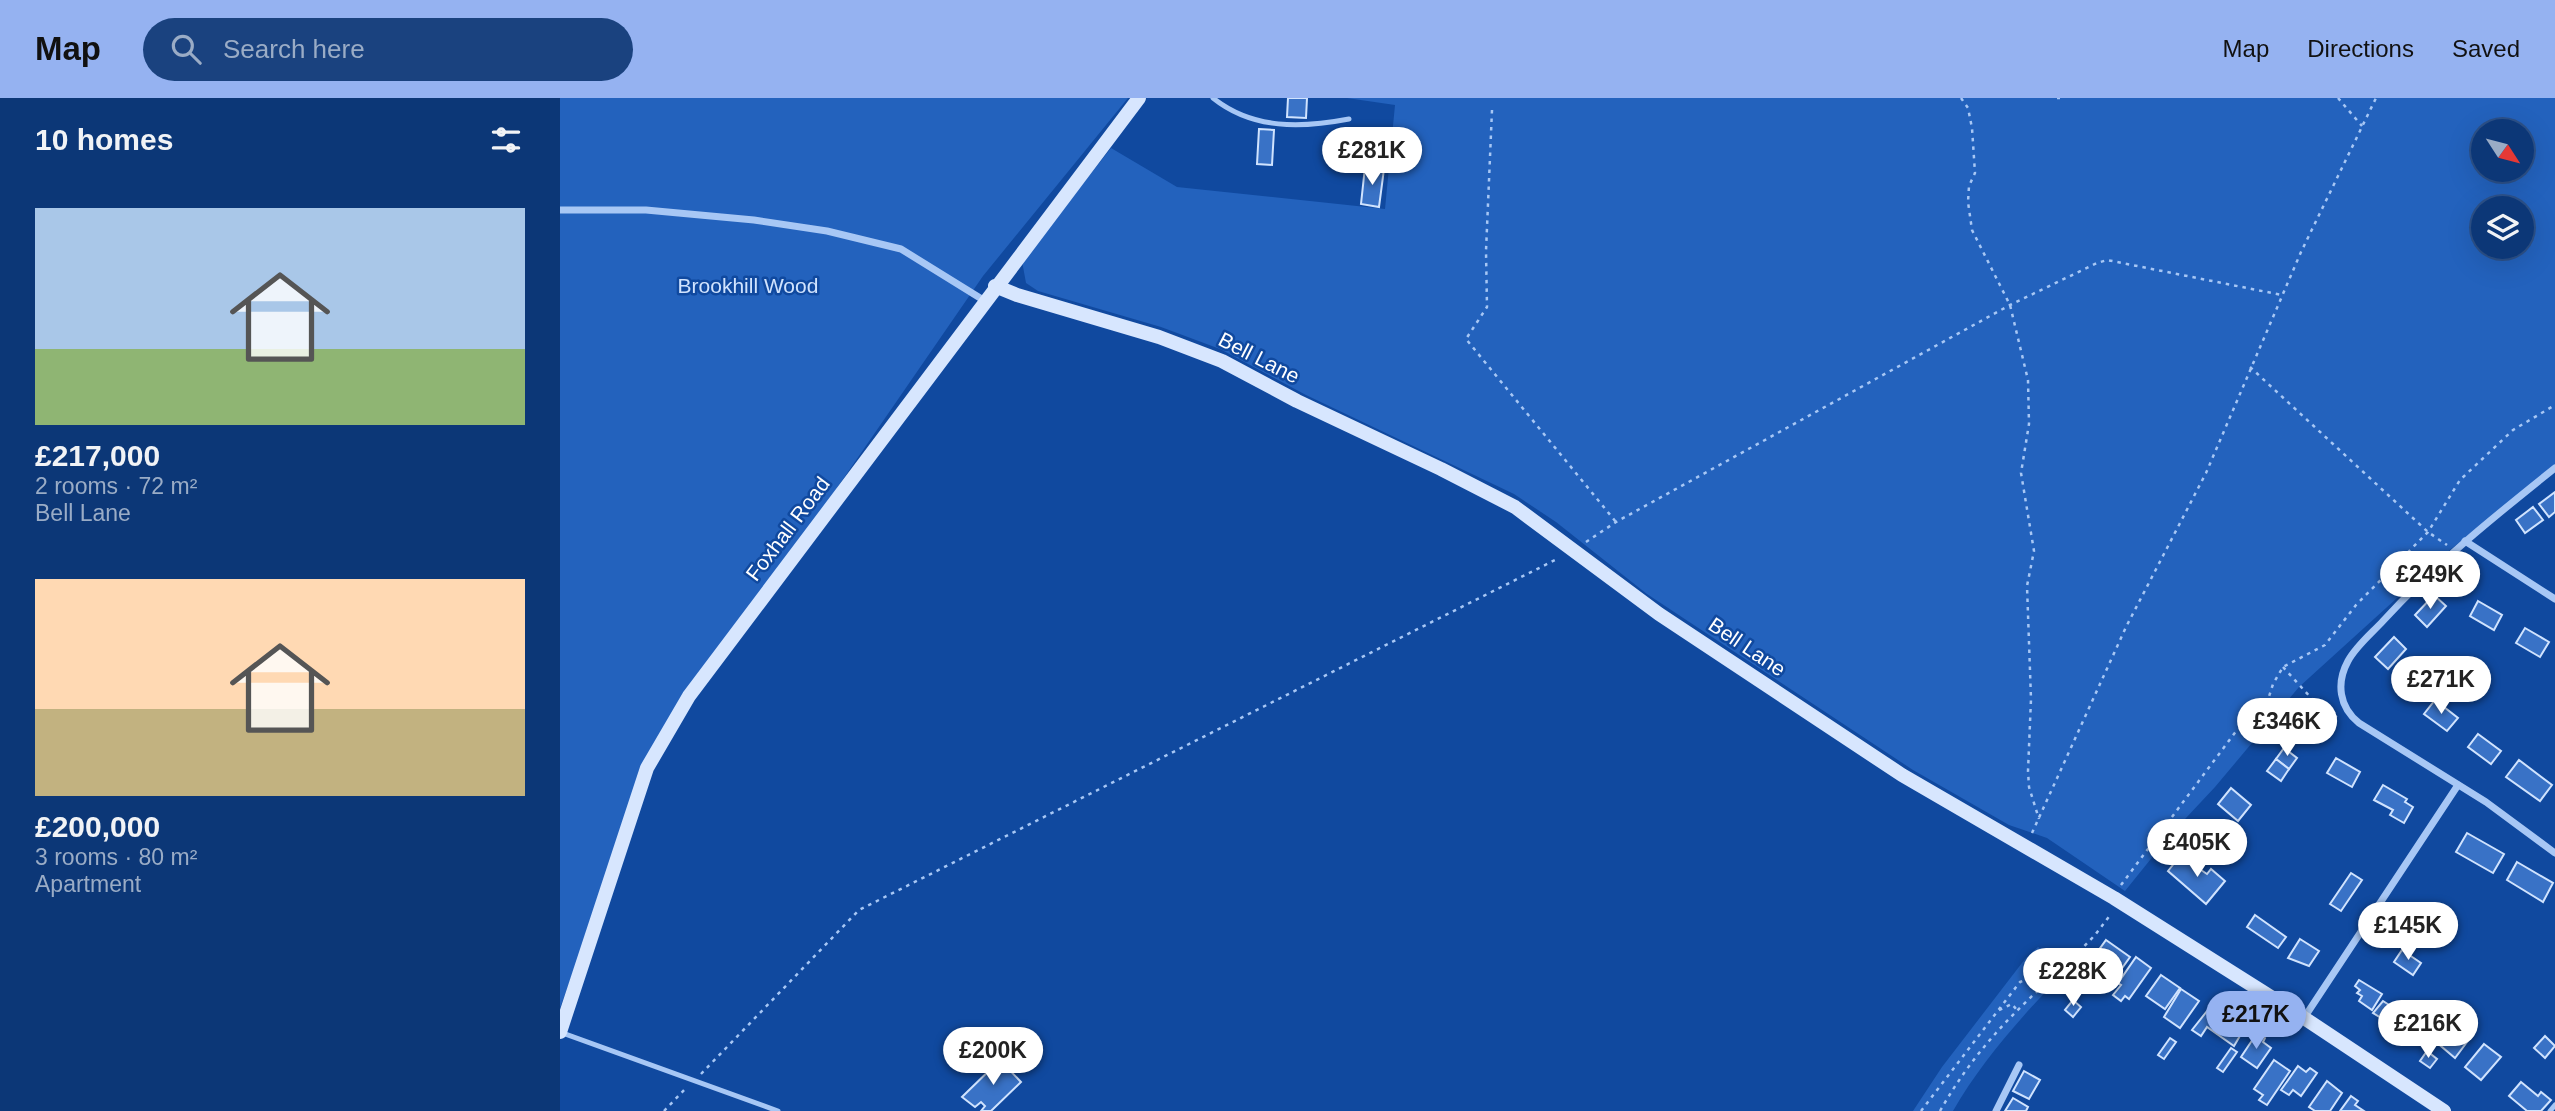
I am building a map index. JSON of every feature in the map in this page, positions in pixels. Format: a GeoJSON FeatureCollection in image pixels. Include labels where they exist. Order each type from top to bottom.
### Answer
{"type":"FeatureCollection","features":[{"type":"Feature","properties":{"kind":"street","name":"Foxhall Road"},"geometry":{"type":"LineString","coordinates":[[560,1032],[612,878],[632,809],[647,768],[666,732],[689,696],[1139,98]]}},
{"type":"Feature","properties":{"kind":"street"},"geometry":{"type":"LineString","coordinates":[[560,210],[646,210],[754,220],[827,231],[901,249],[985,301]]}},
{"type":"Feature","properties":{"kind":"street","name":"Bell Lane"},"geometry":{"type":"LineString","coordinates":[[995,286],[1159,337],[1222,361],[1297,401],[1487,491],[1515,507],[1659,614],[1902,775],[2114,898],[2304,1018],[2444,1111]]}},
{"type":"Feature","properties":{"kind":"street"},"geometry":{"type":"LineString","coordinates":[[2555,468],[2465,541],[2407,594],[2349,659],[2341,687],[2345,707],[2359,723],[2513,821],[2555,853]]}},
{"type":"Feature","properties":{"kind":"street"},"geometry":{"type":"LineString","coordinates":[[2465,541],[2555,599]]}},
{"type":"Feature","properties":{"kind":"street"},"geometry":{"type":"LineString","coordinates":[[2304,1018],[2458,786]]}},
{"type":"Feature","properties":{"kind":"street"},"geometry":{"type":"LineString","coordinates":[[1996,1111],[2019,1065]]}},
{"type":"Feature","properties":{"kind":"lane"},"geometry":{"type":"LineString","coordinates":[[1213,98],[1248,118],[1282,125],[1322,124],[1349,119]]}},
{"type":"Feature","properties":{"kind":"lane"},"geometry":{"type":"LineString","coordinates":[[560,1032],[778,1111]]}},
{"type":"Feature","properties":{"kind":"lane"},"geometry":{"type":"LineString","coordinates":[[2550,1111],[2555,1105]]}},
{"type":"Feature","properties":{"kind":"path"},"geometry":{"type":"LineString","coordinates":[[1961,98],[1968,108],[1972,128],[1975,173],[1969,186],[1968,202],[1972,230],[2010,305],[2028,380],[2029,424],[2021,472],[2034,551],[2027,586],[2031,699],[2028,771],[2029,787],[2039,819],[2126,627],[2206,473],[2282,295],[2376,98]]}},
{"type":"Feature","properties":{"kind":"path"},"geometry":{"type":"LineString","coordinates":[[2337,98],[2362,126]]}},
{"type":"Feature","properties":{"kind":"path"},"geometry":{"type":"LineString","coordinates":[[1492,110],[1486,251],[1487,307],[1466,339],[1616,522]]}},
{"type":"Feature","properties":{"kind":"path"},"geometry":{"type":"LineString","coordinates":[[664,1111],[859,910],[1575,550],[1616,522],[2010,305],[2107,260],[2282,295]]}},
{"type":"Feature","properties":{"kind":"path"},"geometry":{"type":"LineString","coordinates":[[2250,367],[2428,533],[2451,549],[2465,541]]}},
{"type":"Feature","properties":{"kind":"path"},"geometry":{"type":"LineString","coordinates":[[1940,1111],[1959,1077],[2016,1009],[2068,964],[2095,935],[2113,911],[2114,898],[2154,839],[2237,730],[2267,715],[2267,703],[2273,684],[2283,667],[2325,645],[2356,605],[2428,533],[2460,480],[2514,430],[2555,405]]}},
{"type":"Feature","properties":{"kind":"path"},"geometry":{"type":"LineString","coordinates":[[2283,667],[2332,721],[2345,707]]}},
{"type":"Feature","properties":{"kind":"path"},"geometry":{"type":"LineString","coordinates":[[1921,1111],[2020,982],[2068,964]]}},
{"type":"Feature","properties":{"kind":"path"},"geometry":{"type":"LineString","coordinates":[[1995,1013],[2012,1004],[2016,1009]]}},
{"type":"Feature","properties":{"kind":"green space","name":"Brookhill Wood"},"geometry":{"type":"Polygon","coordinates":[[[560,98],[1128,98],[983,276],[699,688],[625,816],[607,878],[560,1008],[560,98]]]}},
{"type":"Feature","properties":{"kind":"green space"},"geometry":{"type":"Polygon","coordinates":[[[1347,98],[2555,98],[2555,465],[2451,549],[2299,687],[2125,891],[2047,838],[2009,825],[1913,770],[1647,594],[1556,522],[1514,494],[1306,395],[1220,349],[1161,327],[1038,291],[1026,283],[1022,261],[1111,148],[1177,187],[1385,209],[1395,105],[1347,98]]]}},
{"type":"Feature","properties":{"kind":"green space"},"geometry":{"type":"Polygon","coordinates":[[[2038,947],[2070,966],[1992,1053],[1953,1111],[1913,1111],[1942,1067],[2025,959],[2038,947]]]}},
{"type":"Feature","properties":{"kind":"building"},"geometry":{"type":"Polygon","coordinates":[[[1288,98],[1307,98],[1306,118],[1287,117],[1288,98]]]}},
{"type":"Feature","properties":{"kind":"building"},"geometry":{"type":"Polygon","coordinates":[[[1259,129],[1274,130],[1272,165],[1257,164],[1259,129]]]}},
{"type":"Feature","properties":{"kind":"building"},"geometry":{"type":"Polygon","coordinates":[[[1365,167],[1384,169],[1379,207],[1361,204],[1365,167]]]}},
{"type":"Feature","properties":{"kind":"building"},"geometry":{"type":"Polygon","coordinates":[[[2555,492],[2555,512],[2549,517],[2539,504],[2555,492]]]}},
{"type":"Feature","properties":{"kind":"building"},"geometry":{"type":"Polygon","coordinates":[[[2533,507],[2543,520],[2525,533],[2516,520],[2533,507]]]}},
{"type":"Feature","properties":{"kind":"building"},"geometry":{"type":"Polygon","coordinates":[[[2434,595],[2446,606],[2427,627],[2415,615],[2434,595]]]}},
{"type":"Feature","properties":{"kind":"building"},"geometry":{"type":"Polygon","coordinates":[[[2478,601],[2502,615],[2494,630],[2470,616],[2478,601]]]}},
{"type":"Feature","properties":{"kind":"building"},"geometry":{"type":"Polygon","coordinates":[[[2525,628],[2549,642],[2540,657],[2516,643],[2525,628]]]}},
{"type":"Feature","properties":{"kind":"building"},"geometry":{"type":"Polygon","coordinates":[[[2394,637],[2406,649],[2388,669],[2375,657],[2394,637]]]}},
{"type":"Feature","properties":{"kind":"building"},"geometry":{"type":"Polygon","coordinates":[[[2435,700],[2458,718],[2447,731],[2424,714],[2435,700]]]}},
{"type":"Feature","properties":{"kind":"building"},"geometry":{"type":"Polygon","coordinates":[[[2478,734],[2501,751],[2491,764],[2468,747],[2478,734]]]}},
{"type":"Feature","properties":{"kind":"building"},"geometry":{"type":"Polygon","coordinates":[[[2284,748],[2297,758],[2289,769],[2276,759],[2284,748]]]}},
{"type":"Feature","properties":{"kind":"building"},"geometry":{"type":"Polygon","coordinates":[[[2336,758],[2360,772],[2352,787],[2327,773],[2336,758]]]}},
{"type":"Feature","properties":{"kind":"building"},"geometry":{"type":"Polygon","coordinates":[[[2276,759],[2289,769],[2281,781],[2267,771],[2276,759]]]}},
{"type":"Feature","properties":{"kind":"building"},"geometry":{"type":"Polygon","coordinates":[[[2519,760],[2552,785],[2540,801],[2506,777],[2519,760]]]}},
{"type":"Feature","properties":{"kind":"building"},"geometry":{"type":"Polygon","coordinates":[[[2383,785],[2407,799],[2405,802],[2413,807],[2404,823],[2390,815],[2393,810],[2374,800],[2383,785]]]}},
{"type":"Feature","properties":{"kind":"building"},"geometry":{"type":"Polygon","coordinates":[[[2231,788],[2251,805],[2238,821],[2218,804],[2231,788]]]}},
{"type":"Feature","properties":{"kind":"building"},"geometry":{"type":"Polygon","coordinates":[[[2209,825],[2218,833],[2200,854],[2191,846],[2209,825]]]}},
{"type":"Feature","properties":{"kind":"building"},"geometry":{"type":"Polygon","coordinates":[[[2467,833],[2504,854],[2493,873],[2456,852],[2467,833]]]}},
{"type":"Feature","properties":{"kind":"building"},"geometry":{"type":"Polygon","coordinates":[[[2180,856],[2207,874],[2211,869],[2225,881],[2206,904],[2168,871],[2180,856]]]}},
{"type":"Feature","properties":{"kind":"building"},"geometry":{"type":"Polygon","coordinates":[[[2517,862],[2553,883],[2543,902],[2507,880],[2517,862]]]}},
{"type":"Feature","properties":{"kind":"building"},"geometry":{"type":"Polygon","coordinates":[[[2351,873],[2362,880],[2341,911],[2330,904],[2351,873]]]}},
{"type":"Feature","properties":{"kind":"building"},"geometry":{"type":"Polygon","coordinates":[[[2421,905],[2437,916],[2430,926],[2418,918],[2398,947],[2387,940],[2408,908],[2415,913],[2421,905]]]}},
{"type":"Feature","properties":{"kind":"building"},"geometry":{"type":"Polygon","coordinates":[[[2255,915],[2286,937],[2278,948],[2247,927],[2255,915]]]}},
{"type":"Feature","properties":{"kind":"building"},"geometry":{"type":"Polygon","coordinates":[[[2300,939],[2319,951],[2309,966],[2288,958],[2300,939]]]}},
{"type":"Feature","properties":{"kind":"building"},"geometry":{"type":"Polygon","coordinates":[[[2106,940],[2130,957],[2107,989],[2083,972],[2106,940]]]}},
{"type":"Feature","properties":{"kind":"building"},"geometry":{"type":"Polygon","coordinates":[[[2402,950],[2421,963],[2413,975],[2394,962],[2402,950]]]}},
{"type":"Feature","properties":{"kind":"building"},"geometry":{"type":"Polygon","coordinates":[[[2136,957],[2151,968],[2129,999],[2125,996],[2121,1001],[2113,995],[2136,957]]]}},
{"type":"Feature","properties":{"kind":"building"},"geometry":{"type":"Polygon","coordinates":[[[2161,975],[2180,988],[2165,1009],[2146,996],[2161,975]]]}},
{"type":"Feature","properties":{"kind":"building"},"geometry":{"type":"Polygon","coordinates":[[[2359,980],[2382,994],[2372,1010],[2359,1001],[2362,996],[2357,993],[2360,990],[2355,986],[2359,980]]]}},
{"type":"Feature","properties":{"kind":"building"},"geometry":{"type":"Polygon","coordinates":[[[2181,989],[2199,1001],[2180,1028],[2164,1017],[2181,989]]]}},
{"type":"Feature","properties":{"kind":"building"},"geometry":{"type":"Polygon","coordinates":[[[2073,1000],[2081,1007],[2073,1017],[2065,1010],[2073,1000]]]}},
{"type":"Feature","properties":{"kind":"building"},"geometry":{"type":"Polygon","coordinates":[[[2383,1001],[2434,1034],[2427,1046],[2373,1013],[2383,1001]]]}},
{"type":"Feature","properties":{"kind":"building"},"geometry":{"type":"Polygon","coordinates":[[[2211,1006],[2244,1029],[2234,1046],[2207,1027],[2201,1036],[2192,1030],[2211,1006]]]}},
{"type":"Feature","properties":{"kind":"building"},"geometry":{"type":"Polygon","coordinates":[[[2467,1023],[2476,1030],[2455,1058],[2435,1041],[2447,1026],[2457,1035],[2467,1023]]]}},
{"type":"Feature","properties":{"kind":"building"},"geometry":{"type":"Polygon","coordinates":[[[2257,1033],[2265,1038],[2263,1042],[2271,1048],[2257,1068],[2241,1057],[2257,1033]]]}},
{"type":"Feature","properties":{"kind":"building"},"geometry":{"type":"Polygon","coordinates":[[[2545,1036],[2555,1046],[2545,1058],[2534,1048],[2545,1036]]]}},
{"type":"Feature","properties":{"kind":"building"},"geometry":{"type":"Polygon","coordinates":[[[2170,1038],[2176,1042],[2164,1059],[2158,1055],[2170,1038]]]}},
{"type":"Feature","properties":{"kind":"building"},"geometry":{"type":"Polygon","coordinates":[[[2484,1044],[2501,1057],[2481,1080],[2465,1067],[2484,1044]]]}},
{"type":"Feature","properties":{"kind":"building"},"geometry":{"type":"Polygon","coordinates":[[[2231,1048],[2237,1052],[2223,1072],[2217,1068],[2231,1048]]]}},
{"type":"Feature","properties":{"kind":"building"},"geometry":{"type":"Polygon","coordinates":[[[2427,1051],[2437,1059],[2430,1068],[2420,1061],[2427,1051]]]}},
{"type":"Feature","properties":{"kind":"building"},"geometry":{"type":"Polygon","coordinates":[[[1000,1060],[1021,1082],[991,1111],[981,1111],[985,1106],[981,1102],[975,1107],[962,1097],[1000,1060]]]}},
{"type":"Feature","properties":{"kind":"building"},"geometry":{"type":"Polygon","coordinates":[[[2274,1060],[2290,1071],[2267,1105],[2259,1100],[2263,1095],[2254,1089],[2274,1060]]]}},
{"type":"Feature","properties":{"kind":"building"},"geometry":{"type":"Polygon","coordinates":[[[2298,1066],[2306,1072],[2310,1068],[2317,1073],[2301,1096],[2293,1090],[2289,1095],[2281,1090],[2298,1066]]]}},
{"type":"Feature","properties":{"kind":"building"},"geometry":{"type":"Polygon","coordinates":[[[2024,1071],[2040,1080],[2029,1099],[2013,1091],[2024,1071]]]}},
{"type":"Feature","properties":{"kind":"building"},"geometry":{"type":"Polygon","coordinates":[[[2327,1081],[2342,1093],[2330,1111],[2315,1111],[2309,1107],[2327,1081]]]}},
{"type":"Feature","properties":{"kind":"building"},"geometry":{"type":"Polygon","coordinates":[[[2521,1082],[2538,1096],[2541,1092],[2551,1100],[2541,1111],[2527,1111],[2509,1096],[2521,1082]]]}},
{"type":"Feature","properties":{"kind":"building"},"geometry":{"type":"Polygon","coordinates":[[[2351,1096],[2358,1101],[2355,1105],[2364,1111],[2340,1111],[2351,1096]]]}},
{"type":"Feature","properties":{"kind":"building"},"geometry":{"type":"Polygon","coordinates":[[[2013,1098],[2028,1107],[2026,1111],[2005,1111],[2013,1098]]]}}]}
